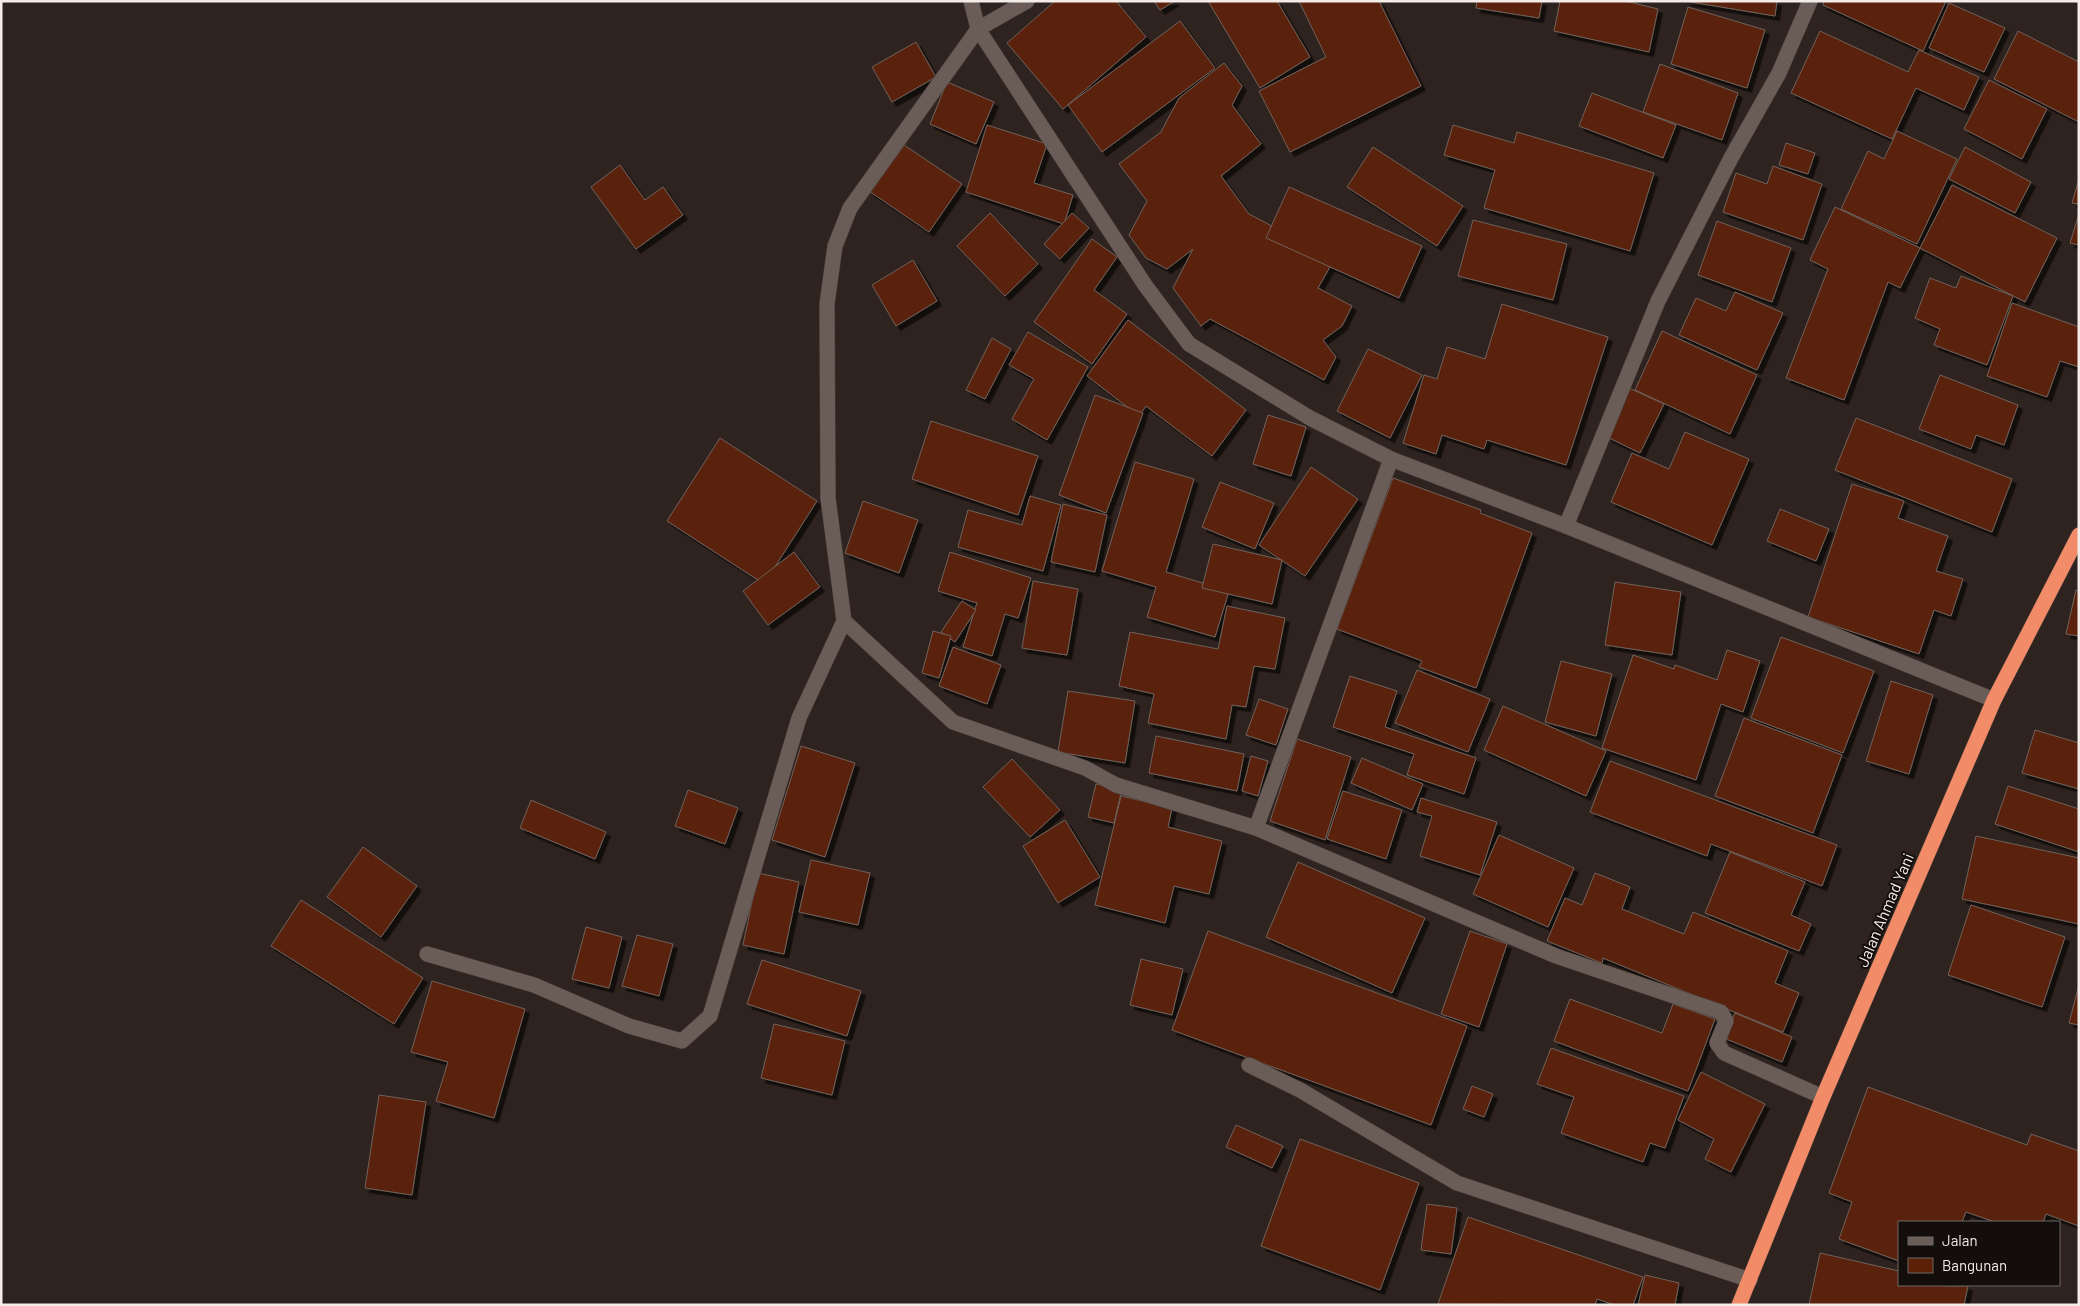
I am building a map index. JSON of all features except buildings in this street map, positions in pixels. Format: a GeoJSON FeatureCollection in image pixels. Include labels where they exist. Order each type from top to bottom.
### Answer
{"type":"FeatureCollection","features":[{"type":"Feature","properties":{"kind":"highway","name":"Jalan Ahmad Yani"},"geometry":{"type":"LineString","coordinates":[[1739,1305],[1823,1098],[1994,700],[2079,535]]}},
{"type":"Feature","properties":{"kind":"street"},"geometry":{"type":"LineString","coordinates":[[972,1],[978,29],[1145,285],[1189,344],[1310,418],[1391,459],[1566,526],[1994,700]]}},
{"type":"Feature","properties":{"kind":"street"},"geometry":{"type":"LineString","coordinates":[[427,954],[534,985],[629,1026],[682,1041],[710,1016],[799,718],[844,621],[828,498],[827,304],[835,246],[850,208],[978,29],[1027,1]]}},
{"type":"Feature","properties":{"kind":"street"},"geometry":{"type":"LineString","coordinates":[[1566,526],[1658,301],[1730,158],[1779,73],[1810,1]]}},
{"type":"Feature","properties":{"kind":"street"},"geometry":{"type":"LineString","coordinates":[[1256,828],[1391,459]]}},
{"type":"Feature","properties":{"kind":"street"},"geometry":{"type":"LineString","coordinates":[[844,621],[953,722],[1085,768],[1116,784],[1256,828],[1556,956],[1722,1012],[1726,1021],[1717,1043],[1724,1053],[1823,1098]]}},
{"type":"Feature","properties":{"kind":"street"},"geometry":{"type":"LineString","coordinates":[[1250,1065],[1300,1090],[1457,1183],[1750,1280]]}}]}
